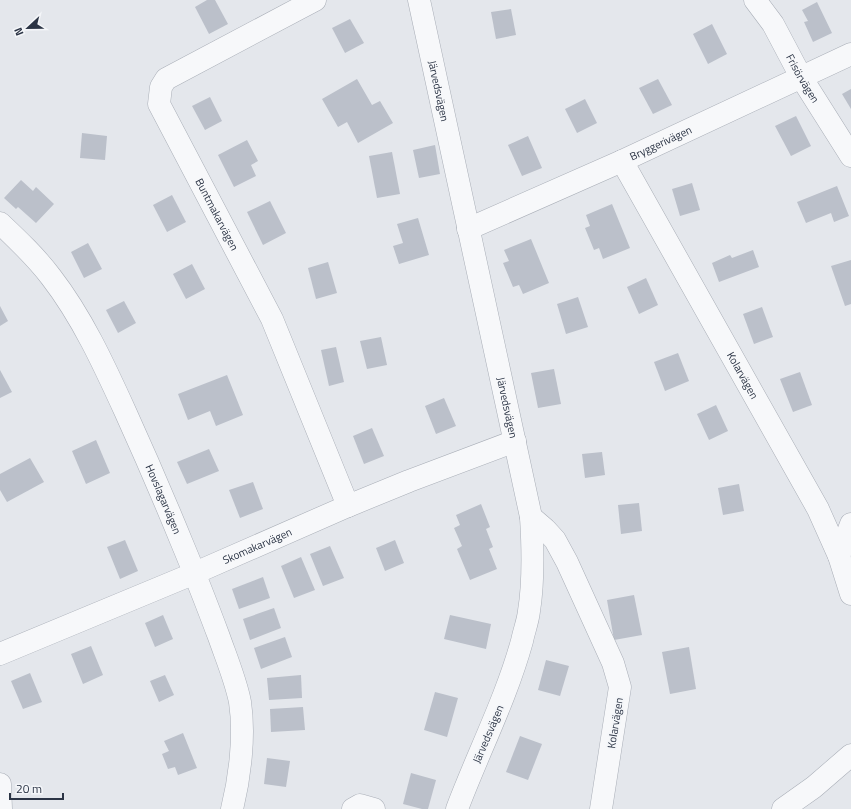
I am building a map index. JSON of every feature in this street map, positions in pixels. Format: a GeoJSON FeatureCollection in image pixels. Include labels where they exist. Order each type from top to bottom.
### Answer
{"type":"FeatureCollection","features":[{"type":"Feature","properties":{"kind":"street","name":"Buntmakarvägen"},"geometry":{"type":"LineString","coordinates":[[315,0],[166,79],[161,87],[159,104],[272,319],[348,506]]}},
{"type":"Feature","properties":{"kind":"street","name":"Järvedsvägen"},"geometry":{"type":"LineString","coordinates":[[419,0],[531,517],[533,550],[533,579],[529,613],[518,656],[502,699],[456,809]]}},
{"type":"Feature","properties":{"kind":"street","name":"Frisörvägen"},"geometry":{"type":"LineString","coordinates":[[755,0],[773,24],[801,77],[851,156]]}},
{"type":"Feature","properties":{"kind":"street","name":"Bryggerivägen"},"geometry":{"type":"LineString","coordinates":[[468,229],[622,161],[851,54]]}},
{"type":"Feature","properties":{"kind":"street","name":"Kolarvägen"},"geometry":{"type":"LineString","coordinates":[[622,161],[814,502],[839,556],[851,594]]}},
{"type":"Feature","properties":{"kind":"street","name":"Hovslagarvägen"},"geometry":{"type":"LineString","coordinates":[[0,222],[29,250],[52,278],[74,310],[90,338],[115,388],[195,573],[227,661],[240,702],[240,754],[237,786],[232,809]]}},
{"type":"Feature","properties":{"kind":"street","name":"Skomakarvägen"},"geometry":{"type":"LineString","coordinates":[[0,654],[195,573],[348,506],[409,481],[515,442]]}},
{"type":"Feature","properties":{"kind":"street","name":"Kolarvägen"},"geometry":{"type":"LineString","coordinates":[[531,517],[555,540],[567,562],[613,663],[620,687],[601,809]]}},
{"type":"Feature","properties":{"kind":"street"},"geometry":{"type":"LineString","coordinates":[[839,556],[851,524]]}},
{"type":"Feature","properties":{"kind":"street"},"geometry":{"type":"LineString","coordinates":[[783,809],[814,787],[851,755]]}},
{"type":"Feature","properties":{"kind":"street"},"geometry":{"type":"LineString","coordinates":[[0,784],[1,809]]}},
{"type":"Feature","properties":{"kind":"street"},"geometry":{"type":"LineString","coordinates":[[353,809],[360,805],[374,809]]}},
{"type":"Feature","properties":{"kind":"building"},"geometry":{"type":"Polygon","coordinates":[[[207,0],[215,0],[228,24],[209,34],[195,7],[207,0]]]}},
{"type":"Feature","properties":{"kind":"building"},"geometry":{"type":"Polygon","coordinates":[[[817,2],[832,33],[813,42],[804,22],[808,21],[802,10],[817,2]]]}},
{"type":"Feature","properties":{"kind":"building"},"geometry":{"type":"Polygon","coordinates":[[[511,9],[516,35],[496,39],[491,12],[511,9]]]}},
{"type":"Feature","properties":{"kind":"building"},"geometry":{"type":"Polygon","coordinates":[[[350,19],[364,43],[345,53],[332,28],[350,19]]]}},
{"type":"Feature","properties":{"kind":"building"},"geometry":{"type":"Polygon","coordinates":[[[712,24],[727,54],[708,64],[693,34],[712,24]]]}},
{"type":"Feature","properties":{"kind":"building"},"geometry":{"type":"Polygon","coordinates":[[[357,79],[372,105],[380,101],[393,123],[358,143],[347,122],[338,127],[322,99],[357,79]]]}},
{"type":"Feature","properties":{"kind":"building"},"geometry":{"type":"Polygon","coordinates":[[[658,79],[672,105],[653,114],[639,88],[658,79]]]}},
{"type":"Feature","properties":{"kind":"building"},"geometry":{"type":"Polygon","coordinates":[[[851,89],[851,109],[842,94],[851,89]]]}},
{"type":"Feature","properties":{"kind":"building"},"geometry":{"type":"Polygon","coordinates":[[[210,97],[222,121],[205,130],[192,106],[210,97]]]}},
{"type":"Feature","properties":{"kind":"building"},"geometry":{"type":"Polygon","coordinates":[[[585,99],[597,123],[577,133],[565,109],[585,99]]]}},
{"type":"Feature","properties":{"kind":"building"},"geometry":{"type":"Polygon","coordinates":[[[796,116],[811,146],[791,156],[775,126],[796,116]]]}},
{"type":"Feature","properties":{"kind":"building"},"geometry":{"type":"Polygon","coordinates":[[[82,133],[107,136],[105,160],[80,158],[82,133]]]}},
{"type":"Feature","properties":{"kind":"building"},"geometry":{"type":"Polygon","coordinates":[[[528,136],[542,168],[522,176],[508,145],[528,136]]]}},
{"type":"Feature","properties":{"kind":"building"},"geometry":{"type":"Polygon","coordinates":[[[247,140],[258,161],[251,165],[256,176],[234,187],[218,155],[247,140]]]}},
{"type":"Feature","properties":{"kind":"building"},"geometry":{"type":"Polygon","coordinates":[[[435,145],[440,174],[419,178],[413,150],[435,145]]]}},
{"type":"Feature","properties":{"kind":"building"},"geometry":{"type":"Polygon","coordinates":[[[392,152],[400,194],[377,198],[369,156],[392,152]]]}},
{"type":"Feature","properties":{"kind":"building"},"geometry":{"type":"Polygon","coordinates":[[[21,180],[33,191],[36,187],[54,204],[36,223],[18,207],[16,209],[4,198],[21,180]]]}},
{"type":"Feature","properties":{"kind":"building"},"geometry":{"type":"Polygon","coordinates":[[[692,183],[700,210],[680,216],[672,189],[692,183]]]}},
{"type":"Feature","properties":{"kind":"building"},"geometry":{"type":"Polygon","coordinates":[[[837,186],[849,216],[834,222],[831,213],[806,223],[797,202],[837,186]]]}},
{"type":"Feature","properties":{"kind":"building"},"geometry":{"type":"Polygon","coordinates":[[[172,195],[186,222],[167,232],[153,205],[172,195]]]}},
{"type":"Feature","properties":{"kind":"building"},"geometry":{"type":"Polygon","coordinates":[[[270,201],[286,233],[263,245],[247,212],[270,201]]]}},
{"type":"Feature","properties":{"kind":"building"},"geometry":{"type":"Polygon","coordinates":[[[612,204],[630,248],[603,259],[599,248],[594,250],[585,228],[590,226],[586,215],[612,204]]]}},
{"type":"Feature","properties":{"kind":"building"},"geometry":{"type":"Polygon","coordinates":[[[418,218],[429,255],[399,264],[393,246],[403,243],[397,224],[418,218]]]}},
{"type":"Feature","properties":{"kind":"building"},"geometry":{"type":"Polygon","coordinates":[[[531,239],[549,283],[523,294],[519,285],[513,287],[503,263],[509,261],[504,250],[531,239]]]}},
{"type":"Feature","properties":{"kind":"building"},"geometry":{"type":"Polygon","coordinates":[[[88,243],[102,269],[84,278],[71,252],[88,243]]]}},
{"type":"Feature","properties":{"kind":"building"},"geometry":{"type":"Polygon","coordinates":[[[753,250],[759,267],[719,282],[712,263],[730,255],[732,258],[753,250]]]}},
{"type":"Feature","properties":{"kind":"building"},"geometry":{"type":"Polygon","coordinates":[[[851,260],[851,304],[845,306],[831,266],[851,260]]]}},
{"type":"Feature","properties":{"kind":"building"},"geometry":{"type":"Polygon","coordinates":[[[328,262],[337,293],[316,299],[308,268],[328,262]]]}},
{"type":"Feature","properties":{"kind":"building"},"geometry":{"type":"Polygon","coordinates":[[[192,264],[205,289],[186,299],[173,274],[192,264]]]}},
{"type":"Feature","properties":{"kind":"building"},"geometry":{"type":"Polygon","coordinates":[[[646,278],[658,305],[639,314],[627,287],[646,278]]]}},
{"type":"Feature","properties":{"kind":"building"},"geometry":{"type":"Polygon","coordinates":[[[578,297],[588,327],[566,334],[557,304],[578,297]]]}},
{"type":"Feature","properties":{"kind":"building"},"geometry":{"type":"Polygon","coordinates":[[[124,301],[136,323],[118,333],[106,310],[124,301]]]}},
{"type":"Feature","properties":{"kind":"building"},"geometry":{"type":"Polygon","coordinates":[[[0,306],[8,321],[0,326],[0,306]]]}},
{"type":"Feature","properties":{"kind":"building"},"geometry":{"type":"Polygon","coordinates":[[[762,307],[773,337],[754,344],[743,314],[762,307]]]}},
{"type":"Feature","properties":{"kind":"building"},"geometry":{"type":"Polygon","coordinates":[[[381,337],[387,365],[367,369],[360,341],[381,337]]]}},
{"type":"Feature","properties":{"kind":"building"},"geometry":{"type":"Polygon","coordinates":[[[336,347],[344,382],[329,386],[321,350],[336,347]]]}},
{"type":"Feature","properties":{"kind":"building"},"geometry":{"type":"Polygon","coordinates":[[[678,353],[689,381],[665,391],[654,362],[678,353]]]}},
{"type":"Feature","properties":{"kind":"building"},"geometry":{"type":"Polygon","coordinates":[[[554,369],[561,404],[538,408],[531,373],[554,369]]]}},
{"type":"Feature","properties":{"kind":"building"},"geometry":{"type":"Polygon","coordinates":[[[0,370],[12,392],[0,398],[0,370]]]}},
{"type":"Feature","properties":{"kind":"building"},"geometry":{"type":"Polygon","coordinates":[[[800,372],[812,405],[793,412],[780,379],[800,372]]]}},
{"type":"Feature","properties":{"kind":"building"},"geometry":{"type":"Polygon","coordinates":[[[227,375],[243,415],[216,426],[210,411],[188,420],[178,394],[227,375]]]}},
{"type":"Feature","properties":{"kind":"building"},"geometry":{"type":"Polygon","coordinates":[[[444,398],[456,426],[436,434],[425,406],[444,398]]]}},
{"type":"Feature","properties":{"kind":"building"},"geometry":{"type":"Polygon","coordinates":[[[716,405],[728,431],[709,440],[697,414],[716,405]]]}},
{"type":"Feature","properties":{"kind":"building"},"geometry":{"type":"Polygon","coordinates":[[[372,428],[384,456],[364,464],[353,436],[372,428]]]}},
{"type":"Feature","properties":{"kind":"building"},"geometry":{"type":"Polygon","coordinates":[[[96,440],[110,473],[86,484],[72,451],[96,440]]]}},
{"type":"Feature","properties":{"kind":"building"},"geometry":{"type":"Polygon","coordinates":[[[209,449],[219,471],[187,484],[177,462],[209,449]]]}},
{"type":"Feature","properties":{"kind":"building"},"geometry":{"type":"Polygon","coordinates":[[[602,452],[605,475],[585,478],[582,454],[602,452]]]}},
{"type":"Feature","properties":{"kind":"building"},"geometry":{"type":"Polygon","coordinates":[[[30,458],[44,482],[7,502],[0,490],[0,474],[30,458]]]}},
{"type":"Feature","properties":{"kind":"building"},"geometry":{"type":"Polygon","coordinates":[[[253,482],[263,509],[240,518],[229,490],[253,482]]]}},
{"type":"Feature","properties":{"kind":"building"},"geometry":{"type":"Polygon","coordinates":[[[739,484],[744,511],[723,515],[718,488],[739,484]]]}},
{"type":"Feature","properties":{"kind":"building"},"geometry":{"type":"Polygon","coordinates":[[[639,503],[642,531],[621,534],[618,505],[639,503]]]}},
{"type":"Feature","properties":{"kind":"building"},"geometry":{"type":"Polygon","coordinates":[[[481,504],[490,527],[486,529],[493,547],[489,549],[497,569],[470,580],[457,549],[462,546],[454,528],[460,525],[456,515],[481,504]]]}},
{"type":"Feature","properties":{"kind":"building"},"geometry":{"type":"Polygon","coordinates":[[[125,540],[138,571],[120,579],[107,547],[125,540]]]}},
{"type":"Feature","properties":{"kind":"building"},"geometry":{"type":"Polygon","coordinates":[[[395,540],[404,563],[385,571],[376,548],[395,540]]]}},
{"type":"Feature","properties":{"kind":"building"},"geometry":{"type":"Polygon","coordinates":[[[330,546],[344,578],[323,586],[310,554],[330,546]]]}},
{"type":"Feature","properties":{"kind":"building"},"geometry":{"type":"Polygon","coordinates":[[[301,557],[315,590],[294,598],[281,566],[301,557]]]}},
{"type":"Feature","properties":{"kind":"building"},"geometry":{"type":"Polygon","coordinates":[[[263,577],[270,598],[239,609],[232,589],[263,577]]]}},
{"type":"Feature","properties":{"kind":"building"},"geometry":{"type":"Polygon","coordinates":[[[634,595],[642,635],[614,640],[607,600],[634,595]]]}},
{"type":"Feature","properties":{"kind":"building"},"geometry":{"type":"Polygon","coordinates":[[[274,608],[281,628],[250,640],[243,619],[274,608]]]}},
{"type":"Feature","properties":{"kind":"building"},"geometry":{"type":"Polygon","coordinates":[[[163,615],[173,639],[155,647],[145,623],[163,615]]]}},
{"type":"Feature","properties":{"kind":"building"},"geometry":{"type":"Polygon","coordinates":[[[450,615],[491,624],[486,649],[444,639],[450,615]]]}},
{"type":"Feature","properties":{"kind":"building"},"geometry":{"type":"Polygon","coordinates":[[[285,637],[292,657],[261,669],[254,648],[285,637]]]}},
{"type":"Feature","properties":{"kind":"building"},"geometry":{"type":"Polygon","coordinates":[[[91,646],[103,675],[83,684],[71,654],[91,646]]]}},
{"type":"Feature","properties":{"kind":"building"},"geometry":{"type":"Polygon","coordinates":[[[689,647],[696,689],[670,694],[662,652],[689,647]]]}},
{"type":"Feature","properties":{"kind":"building"},"geometry":{"type":"Polygon","coordinates":[[[546,660],[569,666],[560,696],[538,690],[546,660]]]}},
{"type":"Feature","properties":{"kind":"building"},"geometry":{"type":"Polygon","coordinates":[[[30,673],[42,702],[23,709],[11,681],[30,673]]]}},
{"type":"Feature","properties":{"kind":"building"},"geometry":{"type":"Polygon","coordinates":[[[165,675],[174,695],[159,702],[150,681],[165,675]]]}},
{"type":"Feature","properties":{"kind":"building"},"geometry":{"type":"Polygon","coordinates":[[[301,675],[302,698],[269,700],[267,678],[301,675]]]}},
{"type":"Feature","properties":{"kind":"building"},"geometry":{"type":"Polygon","coordinates":[[[435,692],[458,698],[447,737],[424,730],[435,692]]]}},
{"type":"Feature","properties":{"kind":"building"},"geometry":{"type":"Polygon","coordinates":[[[303,707],[305,730],[271,732],[270,709],[303,707]]]}},
{"type":"Feature","properties":{"kind":"building"},"geometry":{"type":"Polygon","coordinates":[[[183,733],[197,768],[178,775],[175,767],[168,769],[162,754],[169,751],[164,741],[183,733]]]}},
{"type":"Feature","properties":{"kind":"building"},"geometry":{"type":"Polygon","coordinates":[[[520,736],[542,744],[528,780],[506,772],[520,736]]]}},
{"type":"Feature","properties":{"kind":"building"},"geometry":{"type":"Polygon","coordinates":[[[267,758],[290,761],[286,787],[264,784],[267,758]]]}},
{"type":"Feature","properties":{"kind":"building"},"geometry":{"type":"Polygon","coordinates":[[[411,773],[436,780],[428,809],[403,804],[411,773]]]}}]}
